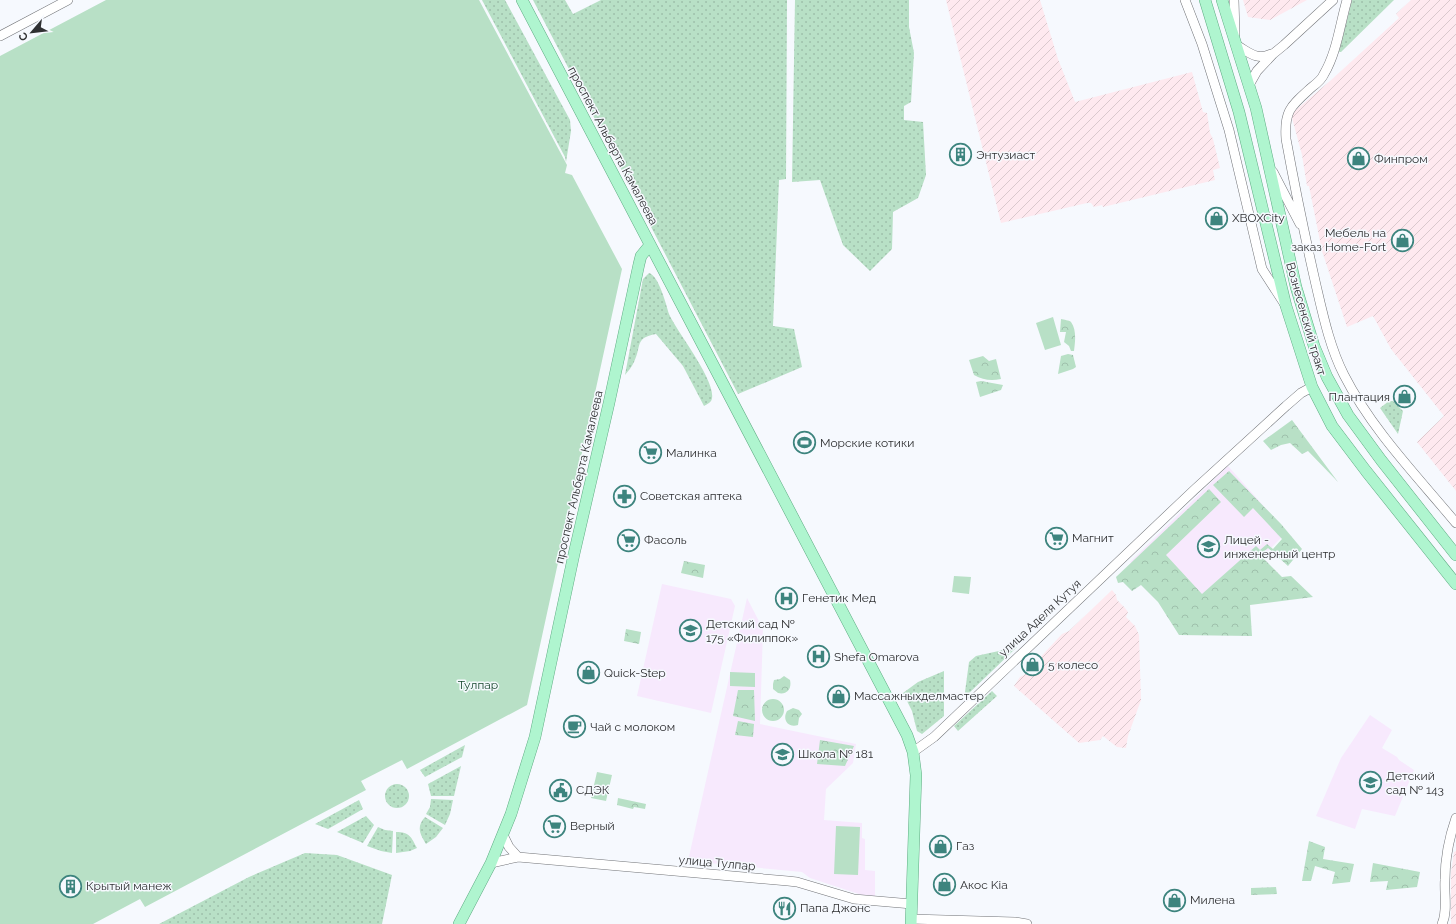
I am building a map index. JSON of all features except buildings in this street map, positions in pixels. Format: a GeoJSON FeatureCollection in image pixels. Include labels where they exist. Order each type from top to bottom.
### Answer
{"type":"FeatureCollection","features":[{"type":"Feature","properties":{"kind":"main road","name":"проспект Альберта Камалеева"},"geometry":{"type":"LineString","coordinates":[[460,924],[491,863],[515,804],[535,737],[574,554],[639,264],[641,256],[650,245],[522,0]]}},
{"type":"Feature","properties":{"kind":"main road","name":"Вознесенский тракт"},"geometry":{"type":"LineString","coordinates":[[1205,0],[1239,112],[1286,306],[1312,387],[1337,432],[1366,471],[1456,584]]}},
{"type":"Feature","properties":{"kind":"main road","name":"Вознесенский тракт"},"geometry":{"type":"LineString","coordinates":[[1222,0],[1256,108],[1296,287],[1314,346],[1327,377],[1348,415],[1381,460],[1456,555]]}},
{"type":"Feature","properties":{"kind":"main road"},"geometry":{"type":"LineString","coordinates":[[650,245],[906,733],[913,752],[916,775],[911,922]]}},
{"type":"Feature","properties":{"kind":"street"},"geometry":{"type":"LineString","coordinates":[[0,36],[68,0]]}},
{"type":"Feature","properties":{"kind":"street"},"geometry":{"type":"LineString","coordinates":[[1185,0],[1202,44],[1229,130],[1262,269],[1286,306]]}},
{"type":"Feature","properties":{"kind":"street"},"geometry":{"type":"LineString","coordinates":[[1234,0],[1236,43],[1254,56],[1263,58],[1273,54]]}},
{"type":"Feature","properties":{"kind":"street"},"geometry":{"type":"LineString","coordinates":[[1249,85],[1257,71],[1273,54],[1284,46],[1333,0]]}},
{"type":"Feature","properties":{"kind":"street"},"geometry":{"type":"LineString","coordinates":[[1347,0],[1330,62],[1324,76],[1291,107],[1286,116],[1286,139],[1304,233],[1334,352],[1344,374],[1363,409],[1456,523]]}},
{"type":"Feature","properties":{"kind":"street"},"geometry":{"type":"LineString","coordinates":[[1269,164],[1304,233]]}},
{"type":"Feature","properties":{"kind":"street","name":"улица Аделя Кутуя"},"geometry":{"type":"LineString","coordinates":[[913,752],[934,737],[1194,490],[1286,406],[1301,393],[1312,387]]}},
{"type":"Feature","properties":{"kind":"street"},"geometry":{"type":"LineString","coordinates":[[1442,924],[1445,915],[1448,845],[1456,818]]}},
{"type":"Feature","properties":{"kind":"street"},"geometry":{"type":"LineString","coordinates":[[502,835],[509,847],[518,857]]}},
{"type":"Feature","properties":{"kind":"street","name":"улица Тулпар"},"geometry":{"type":"LineString","coordinates":[[491,863],[518,857],[799,882],[854,899],[912,904]]}},
{"type":"Feature","properties":{"kind":"street"},"geometry":{"type":"LineString","coordinates":[[911,922],[1015,922],[1027,924]]}},
{"type":"Feature","properties":{"kind":"shaded area"},"geometry":{"type":"Polygon","coordinates":[[[946,0],[1040,0],[1058,59],[1075,102],[1192,72],[1203,112],[1207,113],[1210,133],[1213,139],[1220,168],[1213,170],[1215,180],[1103,207],[1102,205],[1094,207],[1091,203],[1087,203],[1001,223],[946,0]]]}},
{"type":"Feature","properties":{"kind":"shaded area"},"geometry":{"type":"Polygon","coordinates":[[[1243,0],[1307,0],[1270,20],[1248,17],[1243,0]]]}},
{"type":"Feature","properties":{"kind":"shaded area"},"geometry":{"type":"Polygon","coordinates":[[[1411,0],[1456,0],[1456,491],[1417,442],[1444,416],[1391,349],[1373,316],[1347,327],[1322,251],[1309,186],[1307,186],[1302,155],[1291,114],[1330,81],[1399,18],[1396,14],[1411,0]]]}},
{"type":"Feature","properties":{"kind":"shaded area","name":"Лицей - инженерный центр"},"geometry":{"type":"Polygon","coordinates":[[[1228,466],[1287,532],[1245,574],[1196,617],[1163,599],[1130,562],[1228,466]]]}},
{"type":"Feature","properties":{"kind":"shaded area","name":"Детский сад № 175 «Филиппок»"},"geometry":{"type":"Polygon","coordinates":[[[662,584],[731,599],[735,606],[711,713],[637,696],[662,584]]]}},
{"type":"Feature","properties":{"kind":"shaded area"},"geometry":{"type":"Polygon","coordinates":[[[1112,590],[1116,595],[1117,600],[1128,612],[1126,617],[1135,626],[1139,635],[1141,700],[1128,736],[1126,748],[1117,747],[1103,736],[1100,740],[1079,743],[1014,686],[1020,677],[1024,675],[1062,634],[1069,631],[1112,590]]]}},
{"type":"Feature","properties":{"kind":"shaded area","name":"Школа № 181"},"geometry":{"type":"Polygon","coordinates":[[[747,598],[763,629],[760,724],[856,744],[853,763],[826,789],[824,820],[862,823],[862,838],[865,839],[865,870],[875,871],[875,896],[862,895],[810,878],[802,872],[688,861],[747,598]]]}},
{"type":"Feature","properties":{"kind":"shaded area","name":"Детский сад № 143"},"geometry":{"type":"Polygon","coordinates":[[[1370,715],[1392,730],[1382,748],[1414,770],[1395,816],[1362,809],[1355,829],[1316,816],[1341,758],[1370,715]]]}},
{"type":"Feature","properties":{"kind":"shaded area"},"geometry":{"type":"Polygon","coordinates":[[[1456,851],[1456,924],[1451,924],[1451,873],[1454,852],[1456,851]]]}},
{"type":"Feature","properties":{"kind":"green space","name":"Тулпар"},"geometry":{"type":"Polygon","coordinates":[[[106,0],[479,0],[567,165],[565,173],[572,175],[622,269],[527,705],[407,769],[402,760],[361,781],[366,790],[145,907],[140,899],[93,924],[0,924],[0,56],[106,0]]]}},
{"type":"Feature","properties":{"kind":"green space"},"geometry":{"type":"Polygon","coordinates":[[[482,0],[505,0],[570,120],[571,131],[566,162],[565,157],[482,0]]]}},
{"type":"Feature","properties":{"kind":"green space"},"geometry":{"type":"Polygon","coordinates":[[[533,0],[565,0],[573,14],[601,0],[787,0],[786,179],[779,180],[773,326],[794,329],[802,367],[738,394],[533,0]]]}},
{"type":"Feature","properties":{"kind":"green space"},"geometry":{"type":"Polygon","coordinates":[[[795,0],[909,0],[909,27],[914,53],[911,102],[904,106],[904,120],[923,122],[926,175],[918,198],[893,212],[892,249],[870,271],[843,245],[820,180],[792,182],[795,0]]]}},
{"type":"Feature","properties":{"kind":"green space"},"geometry":{"type":"Polygon","coordinates":[[[1352,0],[1394,0],[1341,52],[1339,52],[1352,0]]]}},
{"type":"Feature","properties":{"kind":"green space"},"geometry":{"type":"Polygon","coordinates":[[[649,273],[656,279],[673,322],[704,371],[709,383],[712,393],[711,401],[704,406],[683,366],[656,334],[641,340],[633,364],[625,375],[643,279],[649,273]]]}},
{"type":"Feature","properties":{"kind":"green space"},"geometry":{"type":"Polygon","coordinates":[[[1053,317],[1061,345],[1045,350],[1036,323],[1053,317]]]}},
{"type":"Feature","properties":{"kind":"green space"},"geometry":{"type":"Polygon","coordinates":[[[1061,319],[1070,321],[1073,325],[1075,336],[1074,351],[1071,351],[1069,346],[1064,342],[1066,332],[1060,332],[1061,319]]]}},
{"type":"Feature","properties":{"kind":"green space"},"geometry":{"type":"Polygon","coordinates":[[[1068,354],[1073,355],[1076,367],[1058,374],[1061,356],[1068,354]]]}},
{"type":"Feature","properties":{"kind":"green space"},"geometry":{"type":"Polygon","coordinates":[[[983,356],[989,361],[996,359],[1001,379],[987,380],[974,375],[969,360],[983,356]]]}},
{"type":"Feature","properties":{"kind":"green space"},"geometry":{"type":"Polygon","coordinates":[[[981,381],[1003,385],[1001,390],[980,397],[976,382],[981,381]]]}},
{"type":"Feature","properties":{"kind":"green space"},"geometry":{"type":"Polygon","coordinates":[[[1389,401],[1393,401],[1403,411],[1398,434],[1380,408],[1389,401]]]}},
{"type":"Feature","properties":{"kind":"green space"},"geometry":{"type":"Polygon","coordinates":[[[1292,420],[1338,482],[1308,451],[1302,454],[1290,443],[1281,445],[1271,450],[1263,441],[1292,420]]]}},
{"type":"Feature","properties":{"kind":"green space"},"geometry":{"type":"Polygon","coordinates":[[[1229,471],[1281,524],[1302,549],[1288,566],[1268,548],[1260,555],[1282,577],[1291,576],[1313,597],[1250,605],[1252,636],[1179,635],[1158,602],[1141,585],[1132,591],[1123,582],[1118,583],[1116,577],[1209,489],[1221,502],[1166,555],[1202,594],[1256,546],[1260,550],[1267,544],[1273,549],[1282,539],[1253,508],[1244,517],[1213,485],[1229,471]]]}},
{"type":"Feature","properties":{"kind":"green space"},"geometry":{"type":"Polygon","coordinates":[[[684,561],[705,565],[703,578],[681,573],[684,561]]]}},
{"type":"Feature","properties":{"kind":"green space"},"geometry":{"type":"Polygon","coordinates":[[[954,576],[971,577],[969,594],[952,592],[954,576]]]}},
{"type":"Feature","properties":{"kind":"green space"},"geometry":{"type":"Polygon","coordinates":[[[626,629],[641,632],[639,644],[624,641],[626,629]]]}},
{"type":"Feature","properties":{"kind":"green space"},"geometry":{"type":"Polygon","coordinates":[[[1017,647],[966,696],[965,692],[969,662],[976,656],[1017,647]]]}},
{"type":"Feature","properties":{"kind":"green space"},"geometry":{"type":"Polygon","coordinates":[[[944,671],[944,716],[922,734],[917,731],[912,711],[903,693],[918,682],[944,671]]]}},
{"type":"Feature","properties":{"kind":"green space"},"geometry":{"type":"Polygon","coordinates":[[[730,672],[755,673],[755,687],[730,686],[730,672]]]}},
{"type":"Feature","properties":{"kind":"green space"},"geometry":{"type":"Polygon","coordinates":[[[784,676],[790,680],[789,689],[784,693],[778,693],[773,689],[774,680],[780,679],[784,676]]]}},
{"type":"Feature","properties":{"kind":"green space"},"geometry":{"type":"Polygon","coordinates":[[[738,690],[754,690],[755,721],[733,716],[738,690]]]}},
{"type":"Feature","properties":{"kind":"green space"},"geometry":{"type":"Polygon","coordinates":[[[992,691],[997,696],[958,731],[954,726],[992,691]]]}},
{"type":"Feature","properties":{"kind":"green space"},"geometry":{"type":"Polygon","coordinates":[[[773,699],[777,700],[783,706],[783,714],[777,720],[773,721],[769,720],[763,714],[762,710],[763,706],[769,700],[773,699]]]}},
{"type":"Feature","properties":{"kind":"green space"},"geometry":{"type":"Polygon","coordinates":[[[793,708],[799,710],[802,714],[799,718],[798,725],[794,726],[787,722],[785,717],[787,711],[793,708]]]}},
{"type":"Feature","properties":{"kind":"green space"},"geometry":{"type":"Polygon","coordinates":[[[738,721],[754,724],[753,737],[735,735],[738,721]]]}},
{"type":"Feature","properties":{"kind":"green space"},"geometry":{"type":"Polygon","coordinates":[[[820,740],[854,746],[845,766],[817,764],[820,740]]]}},
{"type":"Feature","properties":{"kind":"green space"},"geometry":{"type":"Polygon","coordinates":[[[465,745],[462,757],[425,777],[420,770],[465,745]]]}},
{"type":"Feature","properties":{"kind":"green space"},"geometry":{"type":"Polygon","coordinates":[[[461,766],[454,796],[431,796],[428,784],[461,766]]]}},
{"type":"Feature","properties":{"kind":"green space"},"geometry":{"type":"Polygon","coordinates":[[[597,772],[612,775],[606,801],[591,798],[597,772]]]}},
{"type":"Feature","properties":{"kind":"green space"},"geometry":{"type":"Polygon","coordinates":[[[392,784],[402,784],[409,791],[409,801],[402,808],[392,808],[385,801],[385,791],[392,784]]]}},
{"type":"Feature","properties":{"kind":"green space"},"geometry":{"type":"Polygon","coordinates":[[[618,798],[646,804],[645,809],[634,807],[633,809],[617,805],[618,798]]]}},
{"type":"Feature","properties":{"kind":"green space"},"geometry":{"type":"Polygon","coordinates":[[[431,799],[453,800],[450,814],[445,825],[426,814],[430,807],[431,799]]]}},
{"type":"Feature","properties":{"kind":"green space"},"geometry":{"type":"Polygon","coordinates":[[[359,800],[363,809],[328,829],[315,824],[359,800]]]}},
{"type":"Feature","properties":{"kind":"green space"},"geometry":{"type":"Polygon","coordinates":[[[366,816],[374,825],[363,843],[337,832],[366,816]]]}},
{"type":"Feature","properties":{"kind":"green space"},"geometry":{"type":"Polygon","coordinates":[[[425,817],[443,828],[436,837],[426,844],[420,830],[422,821],[425,817]]]}},
{"type":"Feature","properties":{"kind":"green space"},"geometry":{"type":"Polygon","coordinates":[[[836,826],[860,827],[858,875],[834,874],[836,826]]]}},
{"type":"Feature","properties":{"kind":"green space"},"geometry":{"type":"Polygon","coordinates":[[[378,827],[393,831],[392,853],[367,846],[378,827]]]}},
{"type":"Feature","properties":{"kind":"green space"},"geometry":{"type":"Polygon","coordinates":[[[396,832],[404,833],[410,836],[417,848],[410,851],[396,853],[396,832]]]}},
{"type":"Feature","properties":{"kind":"green space"},"geometry":{"type":"Polygon","coordinates":[[[1309,841],[1325,847],[1323,859],[1354,864],[1350,882],[1332,884],[1335,872],[1315,866],[1311,881],[1302,881],[1309,841]]]}},
{"type":"Feature","properties":{"kind":"green space"},"geometry":{"type":"Polygon","coordinates":[[[305,853],[337,855],[392,875],[382,924],[159,924],[249,877],[305,853]]]}},
{"type":"Feature","properties":{"kind":"green space"},"geometry":{"type":"Polygon","coordinates":[[[1373,863],[1420,872],[1417,887],[1386,890],[1388,881],[1370,882],[1373,863]]]}},
{"type":"Feature","properties":{"kind":"green space"},"geometry":{"type":"Polygon","coordinates":[[[1276,887],[1277,894],[1251,895],[1251,888],[1276,887]]]}},
{"type":"Feature","properties":{"kind":"place","name":"Энтузиаст"},"geometry":{"type":"Point","coordinates":[960,155]}},
{"type":"Feature","properties":{"kind":"place","name":"Финпром"},"geometry":{"type":"Point","coordinates":[1359,159]}},
{"type":"Feature","properties":{"kind":"place","name":"XBOXCity"},"geometry":{"type":"Point","coordinates":[1217,218]}},
{"type":"Feature","properties":{"kind":"place","name":"Мебель на заказ Home-Fort"},"geometry":{"type":"Point","coordinates":[1402,240]}},
{"type":"Feature","properties":{"kind":"place","name":"Плантация"},"geometry":{"type":"Point","coordinates":[1405,397]}},
{"type":"Feature","properties":{"kind":"place","name":"Морские котики"},"geometry":{"type":"Point","coordinates":[805,443]}},
{"type":"Feature","properties":{"kind":"place","name":"Малинка"},"geometry":{"type":"Point","coordinates":[650,453]}},
{"type":"Feature","properties":{"kind":"place","name":"Советская аптека"},"geometry":{"type":"Point","coordinates":[624,496]}},
{"type":"Feature","properties":{"kind":"place","name":"Магнит"},"geometry":{"type":"Point","coordinates":[1056,538]}},
{"type":"Feature","properties":{"kind":"place","name":"Фасоль"},"geometry":{"type":"Point","coordinates":[629,540]}},
{"type":"Feature","properties":{"kind":"place","name":"Лицей - инженерный центр"},"geometry":{"type":"Point","coordinates":[1209,547]}},
{"type":"Feature","properties":{"kind":"place","name":"Генетик Мед"},"geometry":{"type":"Point","coordinates":[787,598]}},
{"type":"Feature","properties":{"kind":"place","name":"Детский сад № 175 «Филиппок»"},"geometry":{"type":"Point","coordinates":[690,631]}},
{"type":"Feature","properties":{"kind":"place","name":"Shefa Omarova"},"geometry":{"type":"Point","coordinates":[819,657]}},
{"type":"Feature","properties":{"kind":"place","name":"5 колесо"},"geometry":{"type":"Point","coordinates":[1032,665]}},
{"type":"Feature","properties":{"kind":"place","name":"Quick-Step"},"geometry":{"type":"Point","coordinates":[588,673]}},
{"type":"Feature","properties":{"kind":"place","name":"Массажныхделмастер"},"geometry":{"type":"Point","coordinates":[839,696]}},
{"type":"Feature","properties":{"kind":"place","name":"Чай с молоком"},"geometry":{"type":"Point","coordinates":[574,727]}},
{"type":"Feature","properties":{"kind":"place","name":"Школа № 181"},"geometry":{"type":"Point","coordinates":[783,754]}},
{"type":"Feature","properties":{"kind":"place","name":"Детский сад № 143"},"geometry":{"type":"Point","coordinates":[1370,783]}},
{"type":"Feature","properties":{"kind":"place","name":"СДЭК"},"geometry":{"type":"Point","coordinates":[560,790]}},
{"type":"Feature","properties":{"kind":"place","name":"Верный"},"geometry":{"type":"Point","coordinates":[554,826]}},
{"type":"Feature","properties":{"kind":"place","name":"Газ"},"geometry":{"type":"Point","coordinates":[940,846]}},
{"type":"Feature","properties":{"kind":"place","name":"Акос Kia"},"geometry":{"type":"Point","coordinates":[945,885]}},
{"type":"Feature","properties":{"kind":"place","name":"Крытый манеж"},"geometry":{"type":"Point","coordinates":[71,886]}},
{"type":"Feature","properties":{"kind":"place","name":"Милена"},"geometry":{"type":"Point","coordinates":[1174,900]}},
{"type":"Feature","properties":{"kind":"place","name":"Папа Джонс"},"geometry":{"type":"Point","coordinates":[784,908]}}]}
